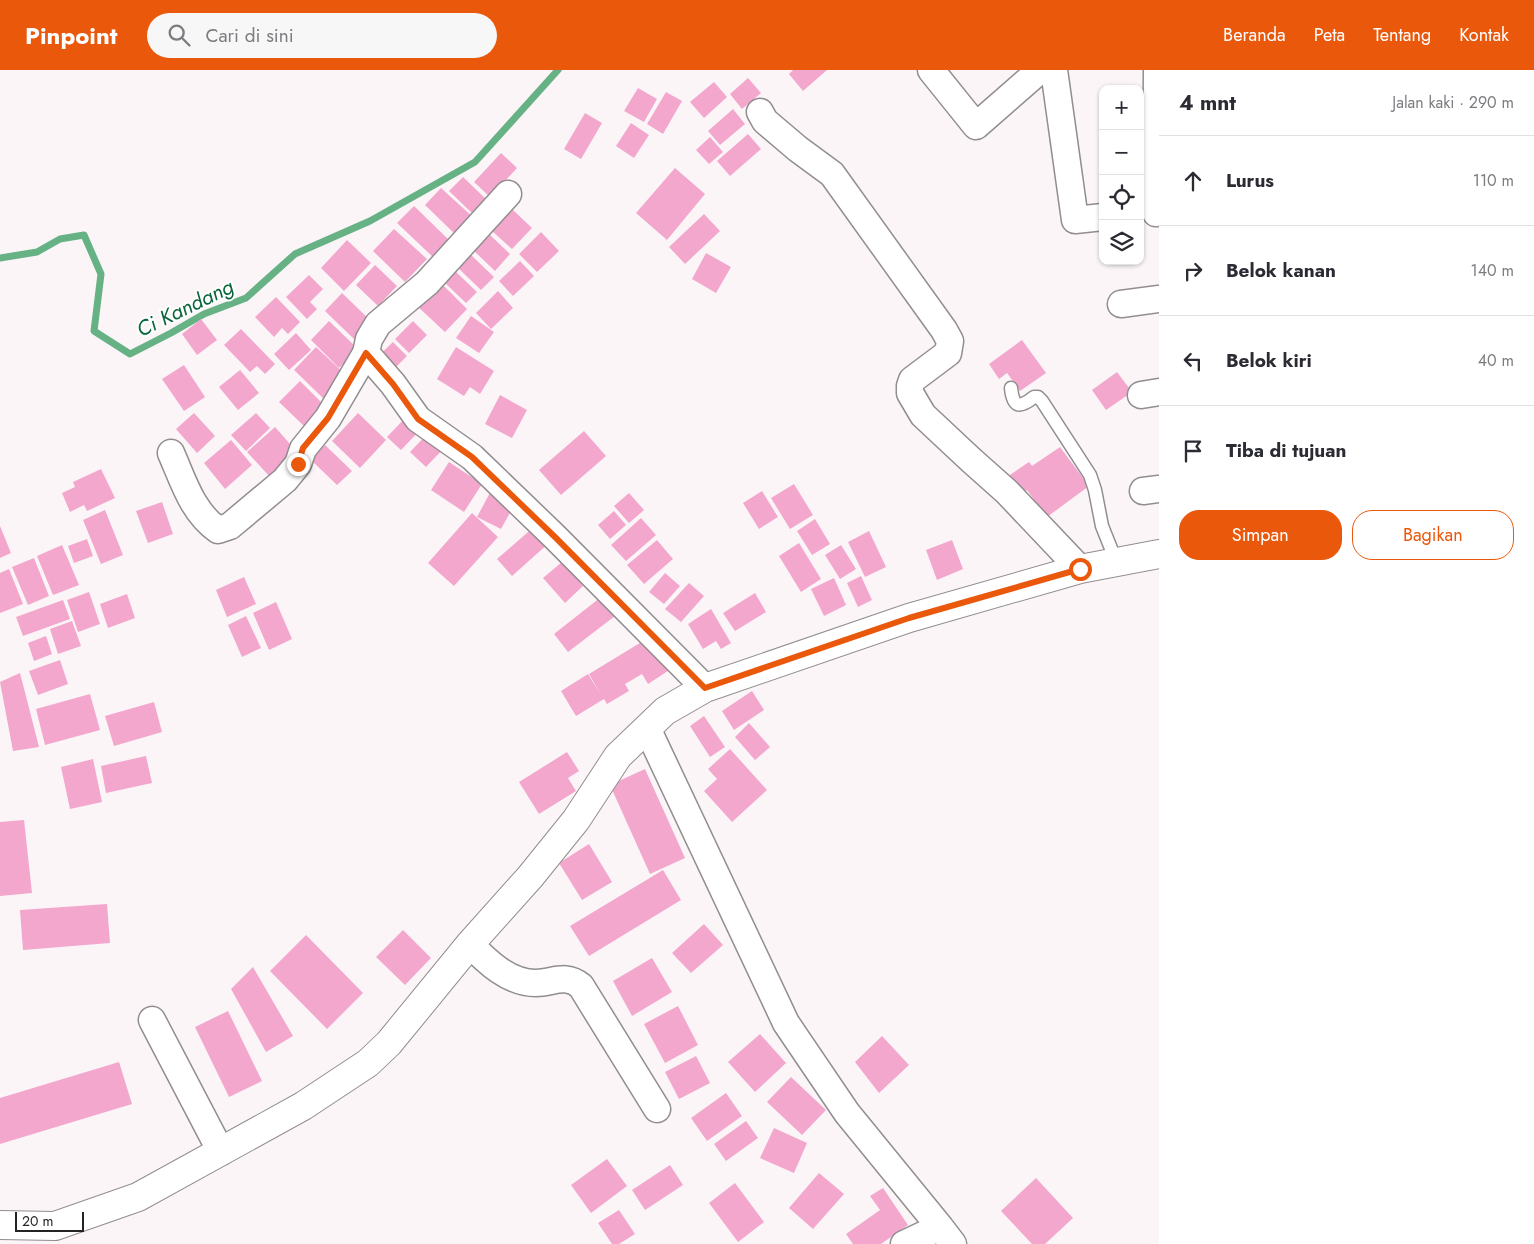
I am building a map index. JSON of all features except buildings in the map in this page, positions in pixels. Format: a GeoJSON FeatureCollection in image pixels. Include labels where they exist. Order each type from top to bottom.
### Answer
{"type":"FeatureCollection","features":[{"type":"Feature","properties":{"kind":"street"},"geometry":{"type":"LineString","coordinates":[[930,70],[976,126],[1040,70]]}},
{"type":"Feature","properties":{"kind":"street"},"geometry":{"type":"LineString","coordinates":[[1054,70],[1075,220],[1099,217]]}},
{"type":"Feature","properties":{"kind":"street"},"geometry":{"type":"LineString","coordinates":[[1152,213],[1157,70]]}},
{"type":"Feature","properties":{"kind":"street"},"geometry":{"type":"LineString","coordinates":[[760,112],[765,121],[832,174],[950,341],[948,353],[912,380],[910,392],[923,415],[1007,492],[1080,569]]}},
{"type":"Feature","properties":{"kind":"street"},"geometry":{"type":"LineString","coordinates":[[171,453],[193,503],[207,522],[218,530],[230,526],[257,504],[298,464],[303,448],[328,418],[366,353],[369,339],[378,324],[427,283],[508,194]]}},
{"type":"Feature","properties":{"kind":"street"},"geometry":{"type":"LineString","coordinates":[[1121,304],[1159,299]]}},
{"type":"Feature","properties":{"kind":"street"},"geometry":{"type":"LineString","coordinates":[[366,353],[393,384],[418,419],[472,457],[555,537],[705,688]]}},
{"type":"Feature","properties":{"kind":"street"},"geometry":{"type":"LineString","coordinates":[[0,1225],[55,1226],[138,1197],[303,1106],[368,1063],[389,1043],[470,944],[576,820],[618,756],[665,711],[705,688],[909,618],[1080,569],[1159,554]]}},
{"type":"Feature","properties":{"kind":"street"},"geometry":{"type":"LineString","coordinates":[[647,728],[786,1023],[847,1113],[947,1235],[904,1244]]}},
{"type":"Feature","properties":{"kind":"street"},"geometry":{"type":"LineString","coordinates":[[470,944],[491,966],[513,978],[535,983],[566,978],[574,980],[580,986],[657,1109]]}},
{"type":"Feature","properties":{"kind":"street"},"geometry":{"type":"LineString","coordinates":[[152,1020],[221,1152]]}},
{"type":"Feature","properties":{"kind":"lane"},"geometry":{"type":"LineString","coordinates":[[1011,388],[1012,400],[1016,403],[1025,404],[1034,397],[1042,401],[1090,475],[1102,526],[1116,561]]}},
{"type":"Feature","properties":{"kind":"waterway","name":"Ci Kandang"},"geometry":{"type":"LineString","coordinates":[[0,258],[37,252],[60,239],[84,235],[101,274],[94,331],[130,354],[204,314],[246,298],[295,254],[370,221],[475,162],[558,70]]}},
{"type":"Feature","properties":{"kind":"route"},"geometry":{"type":"LineString","coordinates":[[298,464],[303,448],[328,418],[366,353],[393,384],[418,419],[472,457],[555,537],[705,688],[909,618],[1080,569]]}}]}
